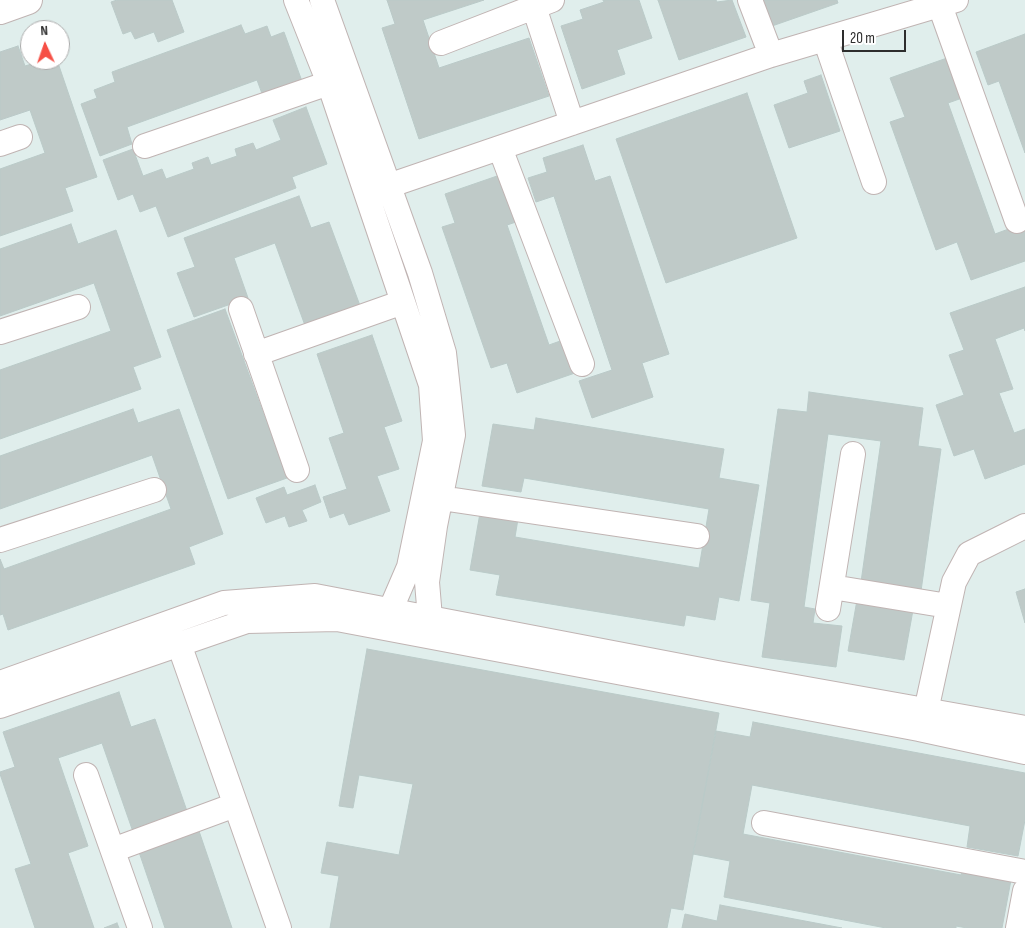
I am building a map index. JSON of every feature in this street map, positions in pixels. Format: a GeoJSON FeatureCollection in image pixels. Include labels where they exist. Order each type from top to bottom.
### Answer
{"type":"FeatureCollection","features":[{"type":"Feature","properties":{"kind":"street"},"geometry":{"type":"LineString","coordinates":[[0,10],[28,0]]}},
{"type":"Feature","properties":{"kind":"street"},"geometry":{"type":"LineString","coordinates":[[296,0],[329,83],[431,385],[435,441],[409,567],[390,611]]}},
{"type":"Feature","properties":{"kind":"street"},"geometry":{"type":"LineString","coordinates":[[322,0],[420,273],[444,353],[453,435],[427,582],[430,618]]}},
{"type":"Feature","properties":{"kind":"street"},"geometry":{"type":"LineString","coordinates":[[750,0],[771,55]]}},
{"type":"Feature","properties":{"kind":"street"},"geometry":{"type":"LineString","coordinates":[[388,186],[771,55],[944,2],[1017,221]]}},
{"type":"Feature","properties":{"kind":"street"},"geometry":{"type":"LineString","coordinates":[[441,42],[543,4],[572,123]]}},
{"type":"Feature","properties":{"kind":"street"},"geometry":{"type":"LineString","coordinates":[[825,39],[874,182]]}},
{"type":"Feature","properties":{"kind":"street"},"geometry":{"type":"LineString","coordinates":[[145,146],[329,83]]}},
{"type":"Feature","properties":{"kind":"street"},"geometry":{"type":"LineString","coordinates":[[500,148],[582,364]]}},
{"type":"Feature","properties":{"kind":"street"},"geometry":{"type":"LineString","coordinates":[[256,354],[403,302]]}},
{"type":"Feature","properties":{"kind":"street"},"geometry":{"type":"LineString","coordinates":[[0,332],[78,307]]}},
{"type":"Feature","properties":{"kind":"street"},"geometry":{"type":"LineString","coordinates":[[241,309],[297,470]]}},
{"type":"Feature","properties":{"kind":"street"},"geometry":{"type":"LineString","coordinates":[[853,454],[830,598],[948,606]]}},
{"type":"Feature","properties":{"kind":"street"},"geometry":{"type":"LineString","coordinates":[[0,540],[154,490]]}},
{"type":"Feature","properties":{"kind":"street"},"geometry":{"type":"LineString","coordinates":[[441,498],[697,536]]}},
{"type":"Feature","properties":{"kind":"street"},"geometry":{"type":"LineString","coordinates":[[926,711],[954,582],[969,554],[1025,526]]}},
{"type":"Feature","properties":{"kind":"street"},"geometry":{"type":"LineString","coordinates":[[0,683],[224,604],[315,596],[717,673],[1025,728]]}},
{"type":"Feature","properties":{"kind":"street"},"geometry":{"type":"LineString","coordinates":[[0,706],[247,621],[337,619],[899,726],[1025,752]]}},
{"type":"Feature","properties":{"kind":"street"},"geometry":{"type":"LineString","coordinates":[[179,644],[279,928]]}},
{"type":"Feature","properties":{"kind":"street"},"geometry":{"type":"LineString","coordinates":[[86,775],[140,928]]}},
{"type":"Feature","properties":{"kind":"street"},"geometry":{"type":"LineString","coordinates":[[113,850],[235,805]]}},
{"type":"Feature","properties":{"kind":"street"},"geometry":{"type":"LineString","coordinates":[[764,823],[1025,872]]}},
{"type":"Feature","properties":{"kind":"street"},"geometry":{"type":"LineString","coordinates":[[1018,928],[1025,891]]}},
{"type":"Feature","properties":{"kind":"building"},"geometry":{"type":"Polygon","coordinates":[[[117,0],[172,0],[184,32],[158,42],[154,32],[135,39],[131,31],[123,34],[111,2],[117,0]]]}},
{"type":"Feature","properties":{"kind":"building"},"geometry":{"type":"Polygon","coordinates":[[[387,0],[484,0],[423,20],[439,68],[529,38],[549,96],[419,139],[382,28],[395,24],[387,0]]]}},
{"type":"Feature","properties":{"kind":"building"},"geometry":{"type":"Polygon","coordinates":[[[603,0],[639,0],[652,38],[617,50],[625,74],[582,89],[561,26],[583,19],[580,10],[604,2],[603,0]]]}},
{"type":"Feature","properties":{"kind":"building"},"geometry":{"type":"Polygon","coordinates":[[[658,0],[716,0],[717,2],[732,0],[746,37],[679,60],[658,0]]]}},
{"type":"Feature","properties":{"kind":"building"},"geometry":{"type":"Polygon","coordinates":[[[763,0],[837,0],[838,3],[772,26],[763,0]]]}},
{"type":"Feature","properties":{"kind":"building"},"geometry":{"type":"Polygon","coordinates":[[[241,25],[245,34],[267,26],[271,37],[284,32],[303,84],[264,99],[257,80],[127,127],[132,144],[100,156],[81,104],[97,98],[94,90],[115,82],[112,72],[241,25]]]}},
{"type":"Feature","properties":{"kind":"building"},"geometry":{"type":"Polygon","coordinates":[[[1025,34],[1025,153],[999,81],[988,85],[976,52],[1025,34]]]}},
{"type":"Feature","properties":{"kind":"building"},"geometry":{"type":"Polygon","coordinates":[[[18,46],[20,52],[20,70],[60,70],[97,177],[65,188],[73,211],[0,236],[0,169],[45,153],[30,110],[0,120],[0,52],[18,46]]]}},
{"type":"Feature","properties":{"kind":"building"},"geometry":{"type":"Polygon","coordinates":[[[950,57],[965,97],[948,103],[995,234],[1025,223],[1025,261],[971,280],[957,242],[936,250],[890,122],[905,117],[890,78],[950,57]]]}},
{"type":"Feature","properties":{"kind":"building"},"geometry":{"type":"Polygon","coordinates":[[[821,75],[840,131],[789,148],[774,105],[808,93],[804,81],[821,75]]]}},
{"type":"Feature","properties":{"kind":"building"},"geometry":{"type":"Polygon","coordinates":[[[747,93],[797,238],[666,283],[616,139],[747,93]]]}},
{"type":"Feature","properties":{"kind":"building"},"geometry":{"type":"Polygon","coordinates":[[[306,107],[327,164],[292,177],[296,188],[168,237],[156,206],[140,212],[133,194],[118,200],[103,160],[133,149],[143,176],[162,169],[166,179],[194,169],[192,163],[208,157],[211,165],[237,156],[235,149],[253,143],[256,150],[281,140],[273,120],[306,107]]]}},
{"type":"Feature","properties":{"kind":"building"},"geometry":{"type":"Polygon","coordinates":[[[583,145],[595,181],[610,176],[669,354],[642,363],[653,397],[592,418],[579,381],[612,370],[554,196],[536,202],[528,178],[547,172],[543,158],[583,145]]]}},
{"type":"Feature","properties":{"kind":"building"},"geometry":{"type":"Polygon","coordinates":[[[500,175],[516,222],[507,225],[549,345],[563,340],[575,373],[517,393],[507,363],[491,368],[442,227],[455,223],[445,194],[500,175]]]}},
{"type":"Feature","properties":{"kind":"building"},"geometry":{"type":"Polygon","coordinates":[[[299,196],[311,228],[329,222],[362,311],[307,331],[275,243],[234,258],[248,298],[194,317],[177,273],[195,267],[184,238],[299,196]]]}},
{"type":"Feature","properties":{"kind":"building"},"geometry":{"type":"Polygon","coordinates":[[[71,224],[78,244],[116,230],[161,357],[133,367],[141,389],[0,439],[0,370],[111,331],[94,283],[0,316],[0,249],[71,224]]]}},
{"type":"Feature","properties":{"kind":"building"},"geometry":{"type":"Polygon","coordinates":[[[1025,287],[1025,331],[1024,328],[995,339],[1013,389],[999,393],[1014,433],[1025,429],[1025,464],[985,479],[974,449],[954,456],[936,405],[964,395],[949,355],[964,350],[950,313],[1025,287]]]}},
{"type":"Feature","properties":{"kind":"building"},"geometry":{"type":"Polygon","coordinates":[[[225,309],[287,478],[228,499],[167,330],[225,309]]]}},
{"type":"Feature","properties":{"kind":"building"},"geometry":{"type":"Polygon","coordinates":[[[372,335],[402,421],[384,427],[399,469],[377,476],[390,511],[349,525],[344,513],[330,518],[323,497],[347,489],[329,438],[344,433],[317,354],[372,335]]]}},
{"type":"Feature","properties":{"kind":"building"},"geometry":{"type":"Polygon","coordinates":[[[809,392],[923,408],[918,446],[941,449],[921,591],[861,582],[881,441],[828,434],[804,607],[815,609],[813,623],[842,626],[836,667],[762,657],[770,603],[751,600],[778,409],[807,412],[809,392]]]}},
{"type":"Feature","properties":{"kind":"building"},"geometry":{"type":"Polygon","coordinates":[[[133,409],[138,423],[179,409],[223,534],[189,547],[195,564],[8,630],[3,614],[0,615],[0,559],[4,569],[171,509],[152,455],[0,509],[0,456],[133,409]]]}},
{"type":"Feature","properties":{"kind":"building"},"geometry":{"type":"Polygon","coordinates":[[[536,418],[724,449],[719,478],[759,485],[739,601],[719,597],[715,620],[686,615],[684,626],[496,595],[500,575],[470,570],[480,513],[518,519],[515,537],[699,568],[709,509],[524,478],[521,492],[482,486],[493,424],[534,430],[536,418]]]}},
{"type":"Feature","properties":{"kind":"building"},"geometry":{"type":"Polygon","coordinates":[[[315,485],[321,502],[302,510],[307,521],[289,527],[285,516],[266,523],[256,498],[284,487],[287,495],[315,485]]]}},
{"type":"Feature","properties":{"kind":"building"},"geometry":{"type":"Polygon","coordinates":[[[1025,589],[1025,623],[1016,592],[1025,589]]]}},
{"type":"Feature","properties":{"kind":"building"},"geometry":{"type":"Polygon","coordinates":[[[857,600],[913,610],[904,660],[848,651],[857,600]]]}},
{"type":"Feature","properties":{"kind":"building"},"geometry":{"type":"Polygon","coordinates":[[[367,649],[719,713],[683,910],[671,908],[667,928],[330,928],[339,876],[321,873],[327,842],[399,855],[413,784],[359,775],[353,808],[339,806],[367,649]]]}},
{"type":"Feature","properties":{"kind":"building"},"geometry":{"type":"Polygon","coordinates":[[[119,692],[131,727],[155,719],[187,811],[132,829],[102,743],[58,758],[88,846],[68,853],[94,928],[35,928],[15,869],[31,864],[0,774],[0,772],[15,767],[3,732],[119,692]]]}},
{"type":"Feature","properties":{"kind":"building"},"geometry":{"type":"Polygon","coordinates":[[[753,722],[1025,773],[1025,820],[1018,856],[967,847],[970,826],[752,785],[743,834],[961,875],[962,871],[1011,880],[1002,928],[967,928],[956,926],[956,928],[886,928],[724,897],[730,861],[693,854],[716,731],[750,737],[753,722]]]}},
{"type":"Feature","properties":{"kind":"building"},"geometry":{"type":"Polygon","coordinates":[[[199,831],[232,928],[165,928],[139,852],[199,831]]]}},
{"type":"Feature","properties":{"kind":"building"},"geometry":{"type":"Polygon","coordinates":[[[720,905],[842,928],[682,928],[685,914],[717,921],[720,905]]]}},
{"type":"Feature","properties":{"kind":"building"},"geometry":{"type":"Polygon","coordinates":[[[117,923],[119,928],[104,928],[117,923]]]}}]}
